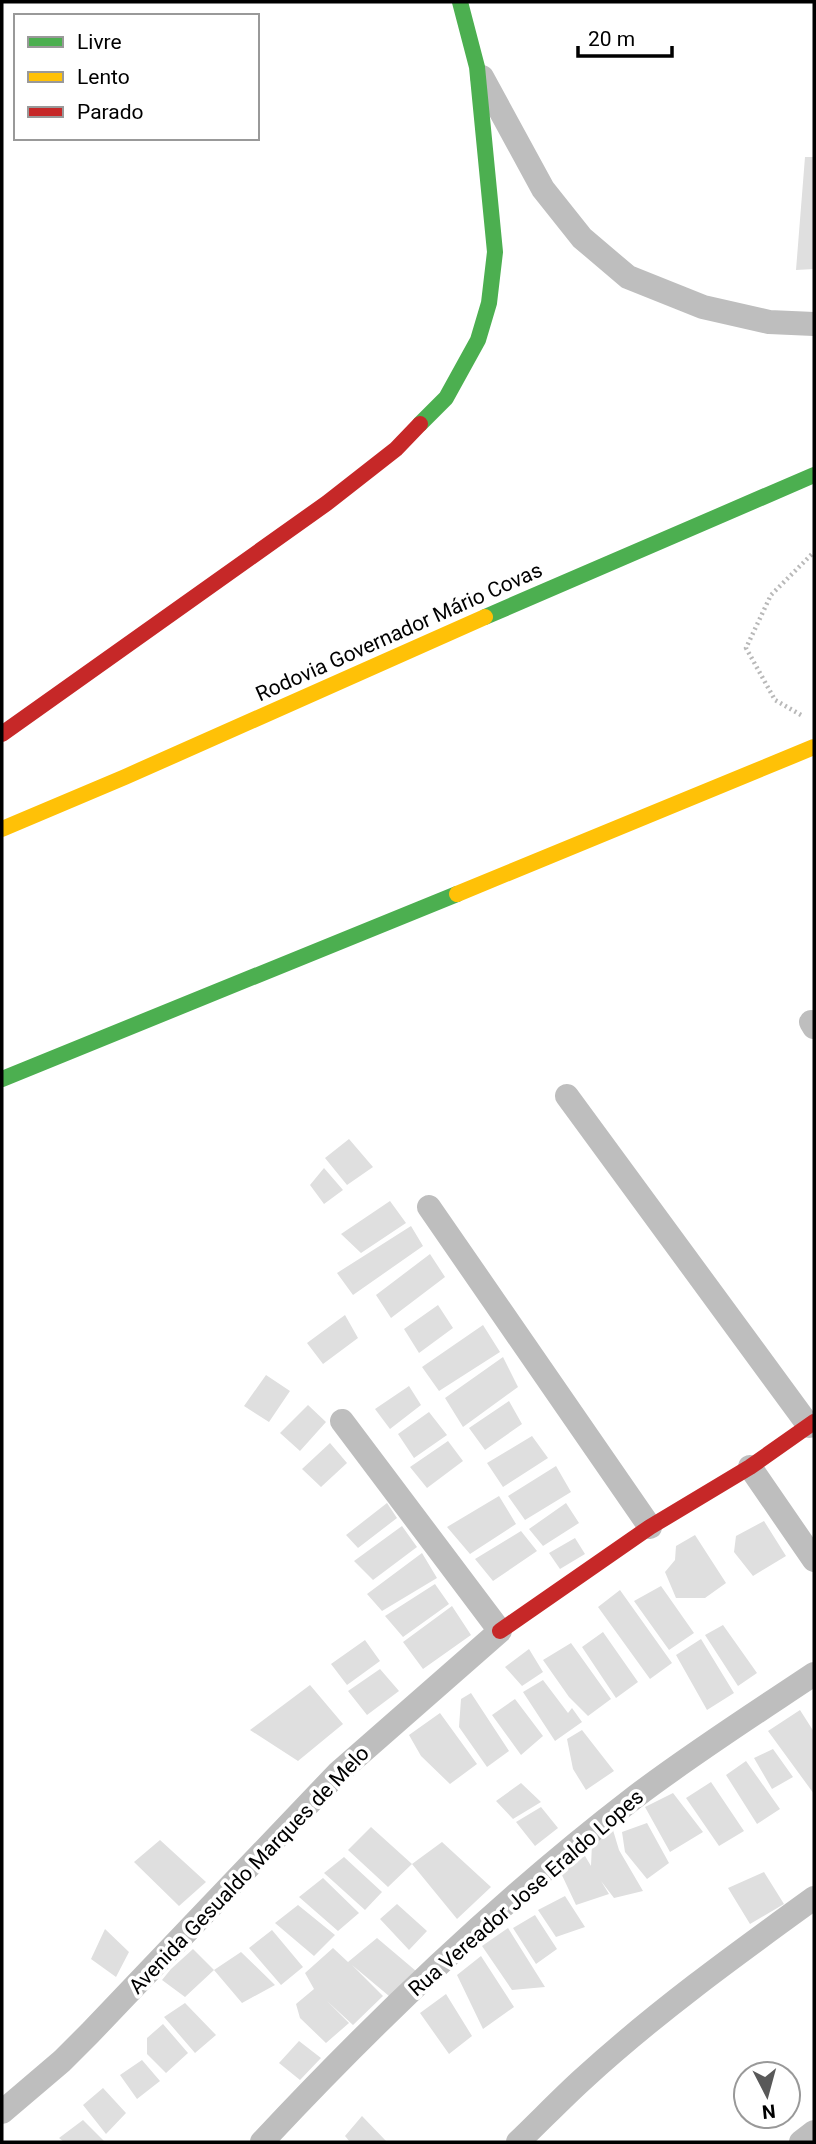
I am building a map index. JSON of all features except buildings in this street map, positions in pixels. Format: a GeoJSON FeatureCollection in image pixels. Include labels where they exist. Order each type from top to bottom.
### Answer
{"type":"FeatureCollection","features":[{"type":"Feature","properties":{"kind":"main road"},"geometry":{"type":"LineString","coordinates":[[2,734],[327,503],[396,449],[446,398],[478,340],[489,303],[495,253],[477,67],[460,2]]}},
{"type":"Feature","properties":{"kind":"main road","name":"Rodovia Governador Mário Covas"},"geometry":{"type":"LineString","coordinates":[[2,829],[814,475]]}},
{"type":"Feature","properties":{"kind":"main road"},"geometry":{"type":"LineString","coordinates":[[2,1079],[814,747]]}},
{"type":"Feature","properties":{"kind":"main road","name":"Avenida Gesualdo Marques de Melo"},"geometry":{"type":"LineString","coordinates":[[500,1631],[650,1527],[750,1467],[811,1424]]}},
{"type":"Feature","properties":{"kind":"street"},"geometry":{"type":"LineString","coordinates":[[477,67],[543,189],[582,238],[628,276],[703,307],[769,322],[814,324]]}},
{"type":"Feature","properties":{"kind":"street"},"geometry":{"type":"LineString","coordinates":[[567,1096],[811,1424]]}},
{"type":"Feature","properties":{"kind":"street"},"geometry":{"type":"LineString","coordinates":[[429,1208],[650,1527]]}},
{"type":"Feature","properties":{"kind":"street"},"geometry":{"type":"LineString","coordinates":[[342,1421],[500,1631]]}},
{"type":"Feature","properties":{"kind":"street"},"geometry":{"type":"LineString","coordinates":[[750,1467],[814,1560]]}},
{"type":"Feature","properties":{"kind":"street","name":"Avenida Gesualdo Marques de Melo"},"geometry":{"type":"LineString","coordinates":[[2,2112],[90,2034],[338,1773],[500,1631]]}},
{"type":"Feature","properties":{"kind":"street","name":"Rua Vereador Jose Eraldo Lopes"},"geometry":{"type":"LineString","coordinates":[[262,2142],[326,2074],[455,1949],[555,1863],[636,1797],[814,1674]]}},
{"type":"Feature","properties":{"kind":"street"},"geometry":{"type":"LineString","coordinates":[[518,2142],[583,2078],[657,2016],[741,1950],[814,1898]]}},
{"type":"Feature","properties":{"kind":"street"},"geometry":{"type":"LineString","coordinates":[[802,2142],[814,2132]]}},
{"type":"Feature","properties":{"kind":"path"},"geometry":{"type":"LineString","coordinates":[[804,717],[775,701],[746,648],[771,595],[814,552]]}},
{"type":"Feature","properties":{"kind":"traffic: fast"},"geometry":{"type":"LineString","coordinates":[[420,424],[446,398],[478,340],[489,303],[495,252],[477,67],[460,2]]}},
{"type":"Feature","properties":{"kind":"traffic: fast"},"geometry":{"type":"LineString","coordinates":[[485,617],[814,475]]}},
{"type":"Feature","properties":{"kind":"traffic: fast"},"geometry":{"type":"LineString","coordinates":[[2,1079],[457,894]]}},
{"type":"Feature","properties":{"kind":"traffic: slow"},"geometry":{"type":"LineString","coordinates":[[2,829],[485,617]]}},
{"type":"Feature","properties":{"kind":"traffic: slow"},"geometry":{"type":"LineString","coordinates":[[457,894],[814,747]]}},
{"type":"Feature","properties":{"kind":"traffic: jam"},"geometry":{"type":"LineString","coordinates":[[2,734],[327,503],[396,449],[420,424]]}},
{"type":"Feature","properties":{"kind":"traffic: jam"},"geometry":{"type":"LineString","coordinates":[[500,1631],[650,1527],[750,1467],[814,1422]]}}]}
